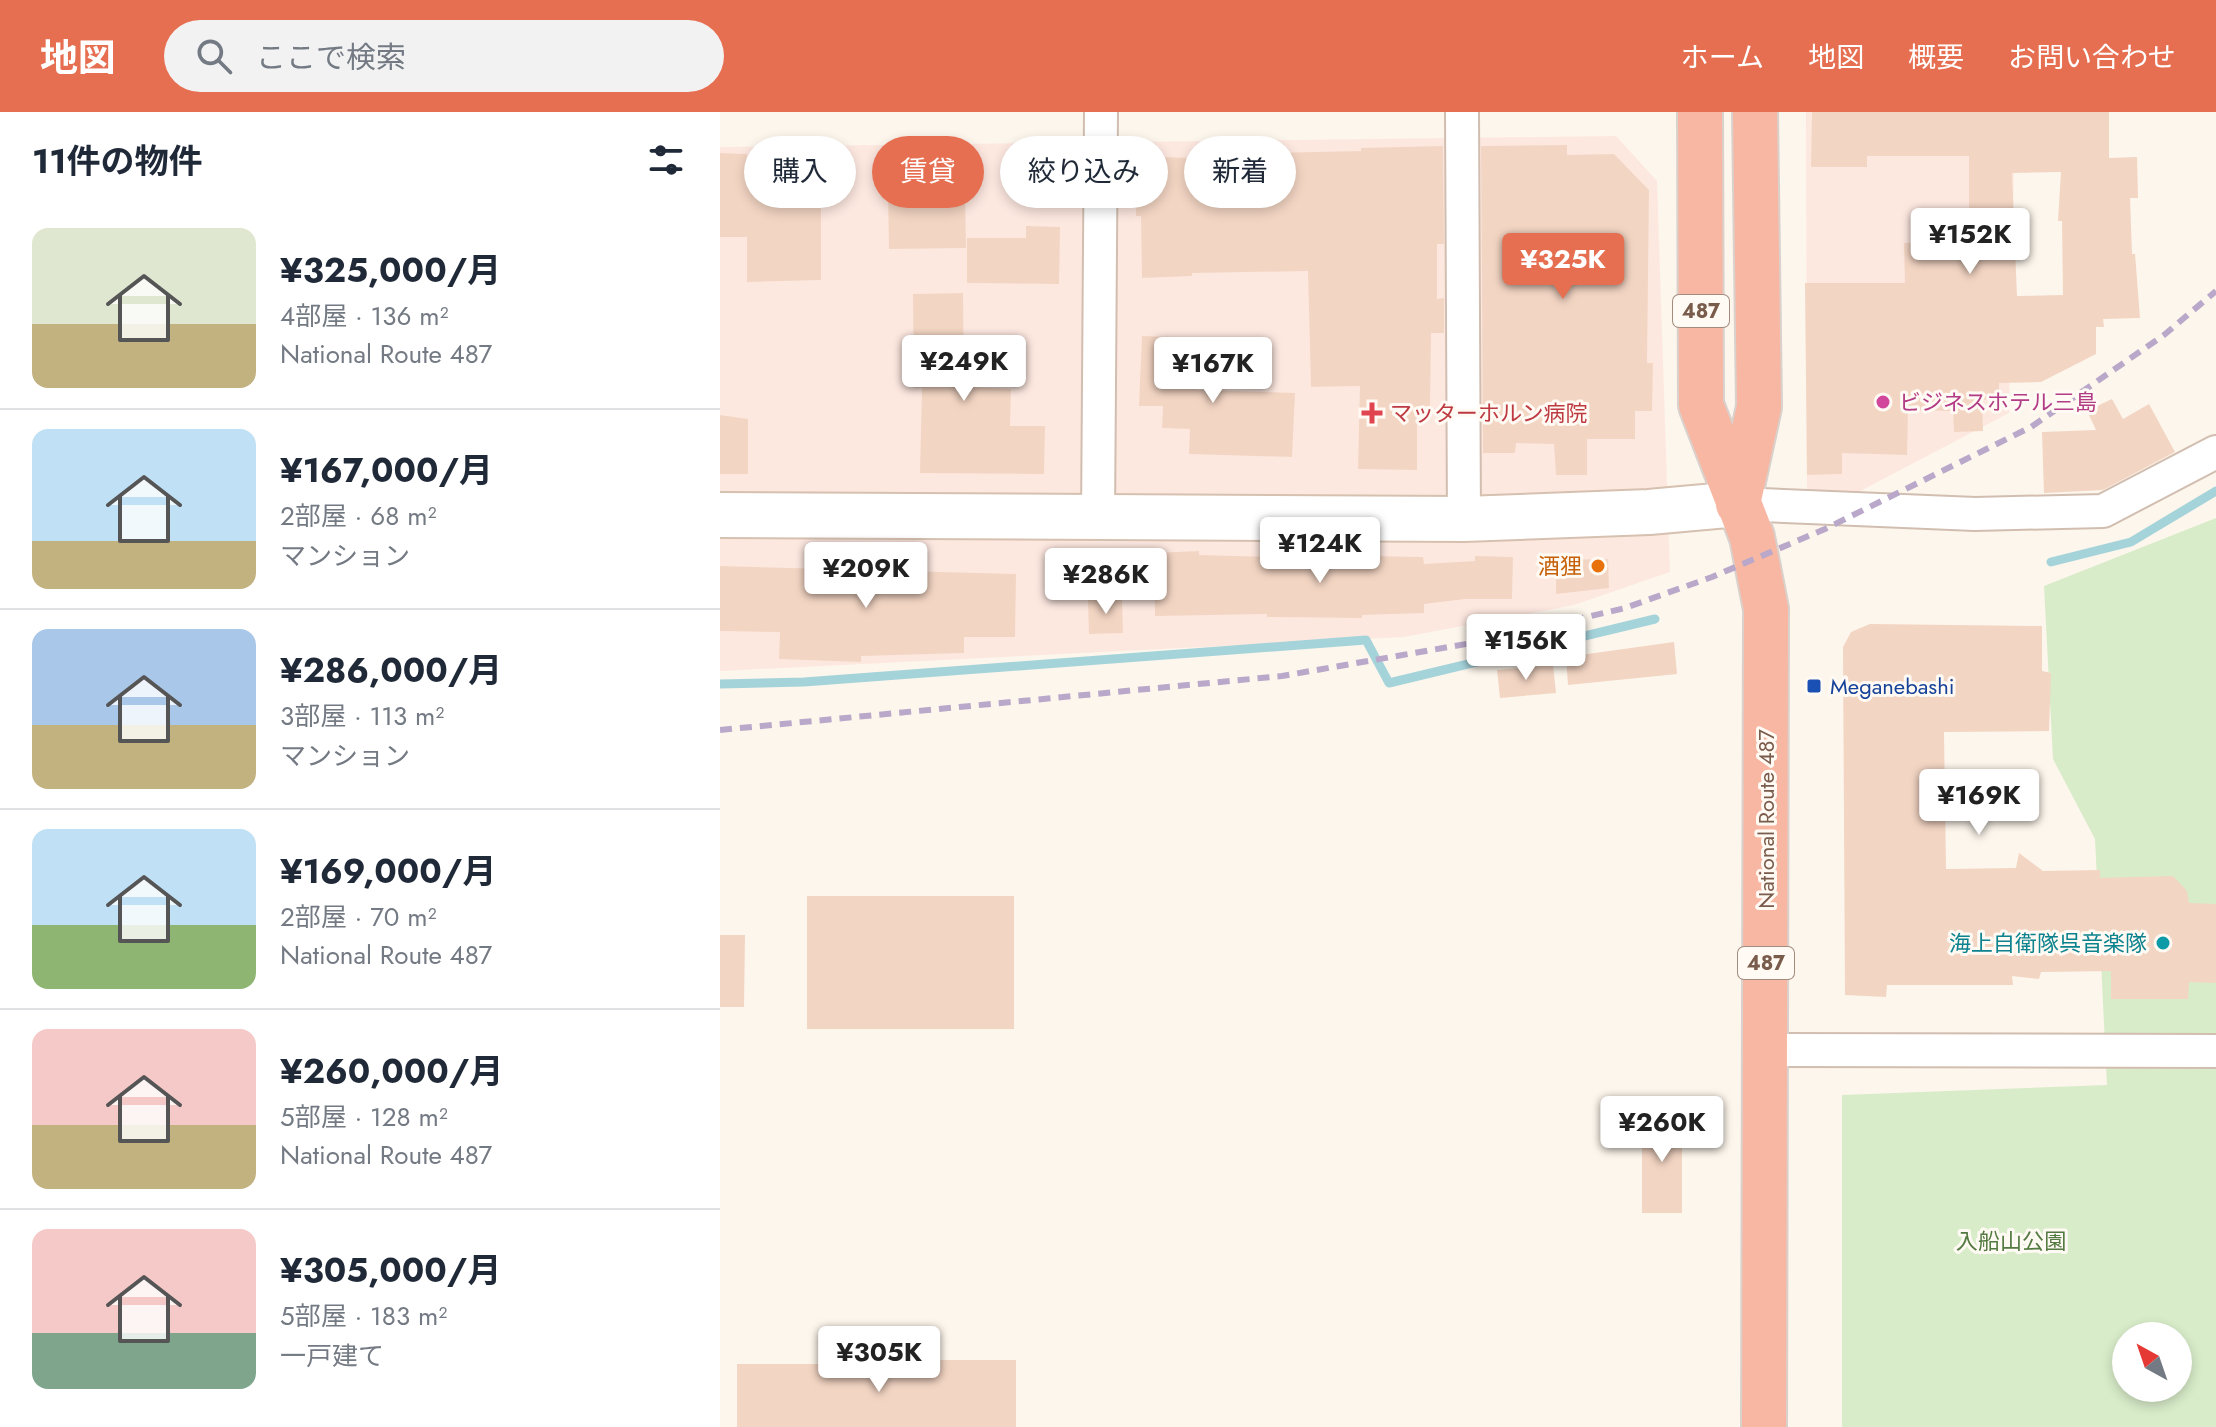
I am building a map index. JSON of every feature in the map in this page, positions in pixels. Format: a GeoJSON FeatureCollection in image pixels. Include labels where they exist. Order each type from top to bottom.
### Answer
{"type":"FeatureCollection","features":[{"type":"Feature","properties":{"kind":"highway","name":"National Route 487"},"geometry":{"type":"LineString","coordinates":[[1700,112],[1701,405],[1752,537],[1766,609],[1764,1427]]}},
{"type":"Feature","properties":{"kind":"highway","name":"487"},"geometry":{"type":"LineString","coordinates":[[1738,504],[1759,407],[1755,112]]}},
{"type":"Feature","properties":{"kind":"street"},"geometry":{"type":"LineString","coordinates":[[1098,519],[1101,112]]}},
{"type":"Feature","properties":{"kind":"street"},"geometry":{"type":"LineString","coordinates":[[1462,112],[1464,519]]}},
{"type":"Feature","properties":{"kind":"street"},"geometry":{"type":"LineString","coordinates":[[720,515],[1464,519],[1649,512],[1738,504],[1975,514],[2103,511],[2216,452]]}},
{"type":"Feature","properties":{"kind":"street"},"geometry":{"type":"LineString","coordinates":[[1766,1050],[2216,1051]]}},
{"type":"Feature","properties":{"kind":"shaded area"},"geometry":{"type":"Polygon","coordinates":[[[1806,112],[2015,112],[2009,413],[1807,519],[1806,112]]]}},
{"type":"Feature","properties":{"kind":"shaded area"},"geometry":{"type":"Polygon","coordinates":[[[1616,136],[1657,181],[1670,572],[1574,605],[1404,637],[720,671],[720,147],[744,147],[744,208],[856,208],[856,145],[872,145],[872,208],[984,208],[984,144],[1000,144],[1000,208],[1168,208],[1168,142],[1184,141],[1184,208],[1296,208],[1296,140],[1616,136]]]}},
{"type":"Feature","properties":{"kind":"green space","name":"入船山公園"},"geometry":{"type":"Polygon","coordinates":[[[2216,518],[2216,1427],[1842,1427],[1842,1095],[2107,1085],[2095,839],[2053,759],[2044,586],[2216,518]]]}},
{"type":"Feature","properties":{"kind":"building"},"geometry":{"type":"Polygon","coordinates":[[[1812,112],[2109,112],[2109,158],[2137,157],[2138,198],[2130,198],[2132,254],[2135,254],[2140,318],[2103,319],[2104,327],[2096,327],[2096,354],[2041,382],[1999,383],[1999,399],[1982,400],[1983,431],[1954,432],[1953,411],[1908,410],[1907,455],[1842,453],[1842,474],[1807,475],[1805,283],[1905,283],[1904,243],[1969,242],[1969,156],[1867,156],[1867,167],[1811,167],[1812,112]],[[2061,172],[2012,173],[2017,296],[2063,295],[2062,221],[2058,221],[2061,172]]]}},
{"type":"Feature","properties":{"kind":"building"},"geometry":{"type":"Polygon","coordinates":[[[1567,145],[1567,155],[1614,154],[1649,190],[1647,363],[1653,363],[1652,411],[1635,411],[1635,439],[1587,439],[1587,475],[1556,475],[1554,444],[1516,443],[1515,453],[1483,453],[1481,146],[1567,145]],[[1599,233],[1533,234],[1531,283],[1599,283],[1599,233]]]}},
{"type":"Feature","properties":{"kind":"building"},"geometry":{"type":"Polygon","coordinates":[[[1443,146],[1444,244],[1437,244],[1437,299],[1444,298],[1444,333],[1431,333],[1430,406],[1417,406],[1417,470],[1358,469],[1360,386],[1311,387],[1308,271],[1192,273],[1192,276],[1142,278],[1141,216],[1136,216],[1136,208],[1168,208],[1168,157],[1184,158],[1184,208],[1296,208],[1296,152],[1361,151],[1361,148],[1443,146]]]}},
{"type":"Feature","properties":{"kind":"building"},"geometry":{"type":"Polygon","coordinates":[[[720,153],[744,154],[744,208],[821,208],[821,280],[747,282],[747,237],[720,237],[720,153]]]}},
{"type":"Feature","properties":{"kind":"building"},"geometry":{"type":"Polygon","coordinates":[[[888,208],[965,208],[966,248],[889,249],[888,208]]]}},
{"type":"Feature","properties":{"kind":"building"},"geometry":{"type":"Polygon","coordinates":[[[1026,226],[1060,227],[1059,284],[967,283],[967,238],[1026,238],[1026,226]]]}},
{"type":"Feature","properties":{"kind":"building"},"geometry":{"type":"Polygon","coordinates":[[[963,293],[964,387],[1011,389],[1010,426],[1045,426],[1044,474],[920,473],[922,388],[914,388],[913,294],[963,293]]]}},
{"type":"Feature","properties":{"kind":"building"},"geometry":{"type":"Polygon","coordinates":[[[1142,336],[1199,338],[1197,390],[1295,393],[1292,457],[1189,454],[1190,429],[1162,428],[1163,406],[1139,406],[1142,336]]]}},
{"type":"Feature","properties":{"kind":"building"},"geometry":{"type":"Polygon","coordinates":[[[2112,399],[2123,419],[2149,404],[2175,452],[2103,490],[2044,493],[2042,432],[2096,430],[2087,411],[2112,399]]]}},
{"type":"Feature","properties":{"kind":"building"},"geometry":{"type":"Polygon","coordinates":[[[720,415],[748,419],[748,474],[720,474],[720,415]]]}},
{"type":"Feature","properties":{"kind":"building"},"geometry":{"type":"Polygon","coordinates":[[[1199,551],[1199,555],[1305,558],[1305,562],[1367,561],[1367,556],[1423,557],[1424,564],[1475,561],[1475,556],[1513,557],[1512,599],[1465,599],[1424,604],[1424,613],[1362,615],[1362,618],[1267,617],[1267,614],[1155,616],[1154,553],[1199,551]]]}},
{"type":"Feature","properties":{"kind":"building"},"geometry":{"type":"Polygon","coordinates":[[[1608,559],[1609,588],[1556,594],[1556,560],[1608,559]]]}},
{"type":"Feature","properties":{"kind":"building"},"geometry":{"type":"Polygon","coordinates":[[[720,566],[1016,574],[1015,637],[964,637],[964,653],[861,656],[861,662],[779,659],[780,632],[720,631],[720,566]]]}},
{"type":"Feature","properties":{"kind":"building"},"geometry":{"type":"Polygon","coordinates":[[[1122,599],[1123,633],[1089,634],[1088,600],[1122,599]]]}},
{"type":"Feature","properties":{"kind":"building"},"geometry":{"type":"Polygon","coordinates":[[[1870,624],[2042,626],[2042,671],[2051,673],[2049,731],[1944,732],[1946,869],[2016,868],[2019,853],[2043,871],[2100,870],[2100,878],[2173,876],[2187,891],[2189,903],[2216,904],[2216,983],[2189,982],[2188,999],[2111,999],[2111,971],[2041,972],[2039,979],[2012,976],[2013,985],[1887,985],[1886,997],[1845,995],[1843,647],[1851,632],[1870,624]]]}},
{"type":"Feature","properties":{"kind":"building"},"geometry":{"type":"Polygon","coordinates":[[[1674,642],[1677,674],[1568,685],[1566,657],[1674,642]]]}},
{"type":"Feature","properties":{"kind":"building"},"geometry":{"type":"Polygon","coordinates":[[[1553,665],[1556,693],[1500,698],[1497,670],[1553,665]]]}},
{"type":"Feature","properties":{"kind":"building"},"geometry":{"type":"Polygon","coordinates":[[[807,896],[1014,896],[1014,1029],[807,1029],[807,896]]]}},
{"type":"Feature","properties":{"kind":"building"},"geometry":{"type":"Polygon","coordinates":[[[720,935],[745,935],[744,1007],[720,1007],[720,935]]]}},
{"type":"Feature","properties":{"kind":"building"},"geometry":{"type":"Polygon","coordinates":[[[1642,1115],[1682,1116],[1682,1213],[1642,1213],[1642,1115]]]}},
{"type":"Feature","properties":{"kind":"building"},"geometry":{"type":"Polygon","coordinates":[[[848,1360],[1016,1360],[1016,1427],[737,1427],[737,1364],[848,1364],[848,1360]]]}},
{"type":"Feature","properties":{"kind":"waterway"},"geometry":{"type":"LineString","coordinates":[[2051,562],[2131,542],[2216,491]]}},
{"type":"Feature","properties":{"kind":"waterway"},"geometry":{"type":"LineString","coordinates":[[720,684],[804,682],[1366,640],[1389,683],[1655,619]]}},
{"type":"Feature","properties":{"kind":"railway"},"geometry":{"type":"LineString","coordinates":[[720,730],[1282,676],[1489,640],[1625,608],[1712,577],[1825,529],[2031,427],[2164,335],[2216,291]]}},
{"type":"Feature","properties":{"kind":"place","name":"ビジネスホテル三島"},"geometry":{"type":"Point","coordinates":[1883,402]}},
{"type":"Feature","properties":{"kind":"place","name":"マッターホルン病院"},"geometry":{"type":"Point","coordinates":[1372,413]}},
{"type":"Feature","properties":{"kind":"place","name":"酒狸"},"geometry":{"type":"Point","coordinates":[1598,566]}},
{"type":"Feature","properties":{"kind":"place","name":"Meganebashi"},"geometry":{"type":"Point","coordinates":[1814,686]}},
{"type":"Feature","properties":{"kind":"place","name":"海上自衛隊呉音楽隊"},"geometry":{"type":"Point","coordinates":[2163,943]}}]}
